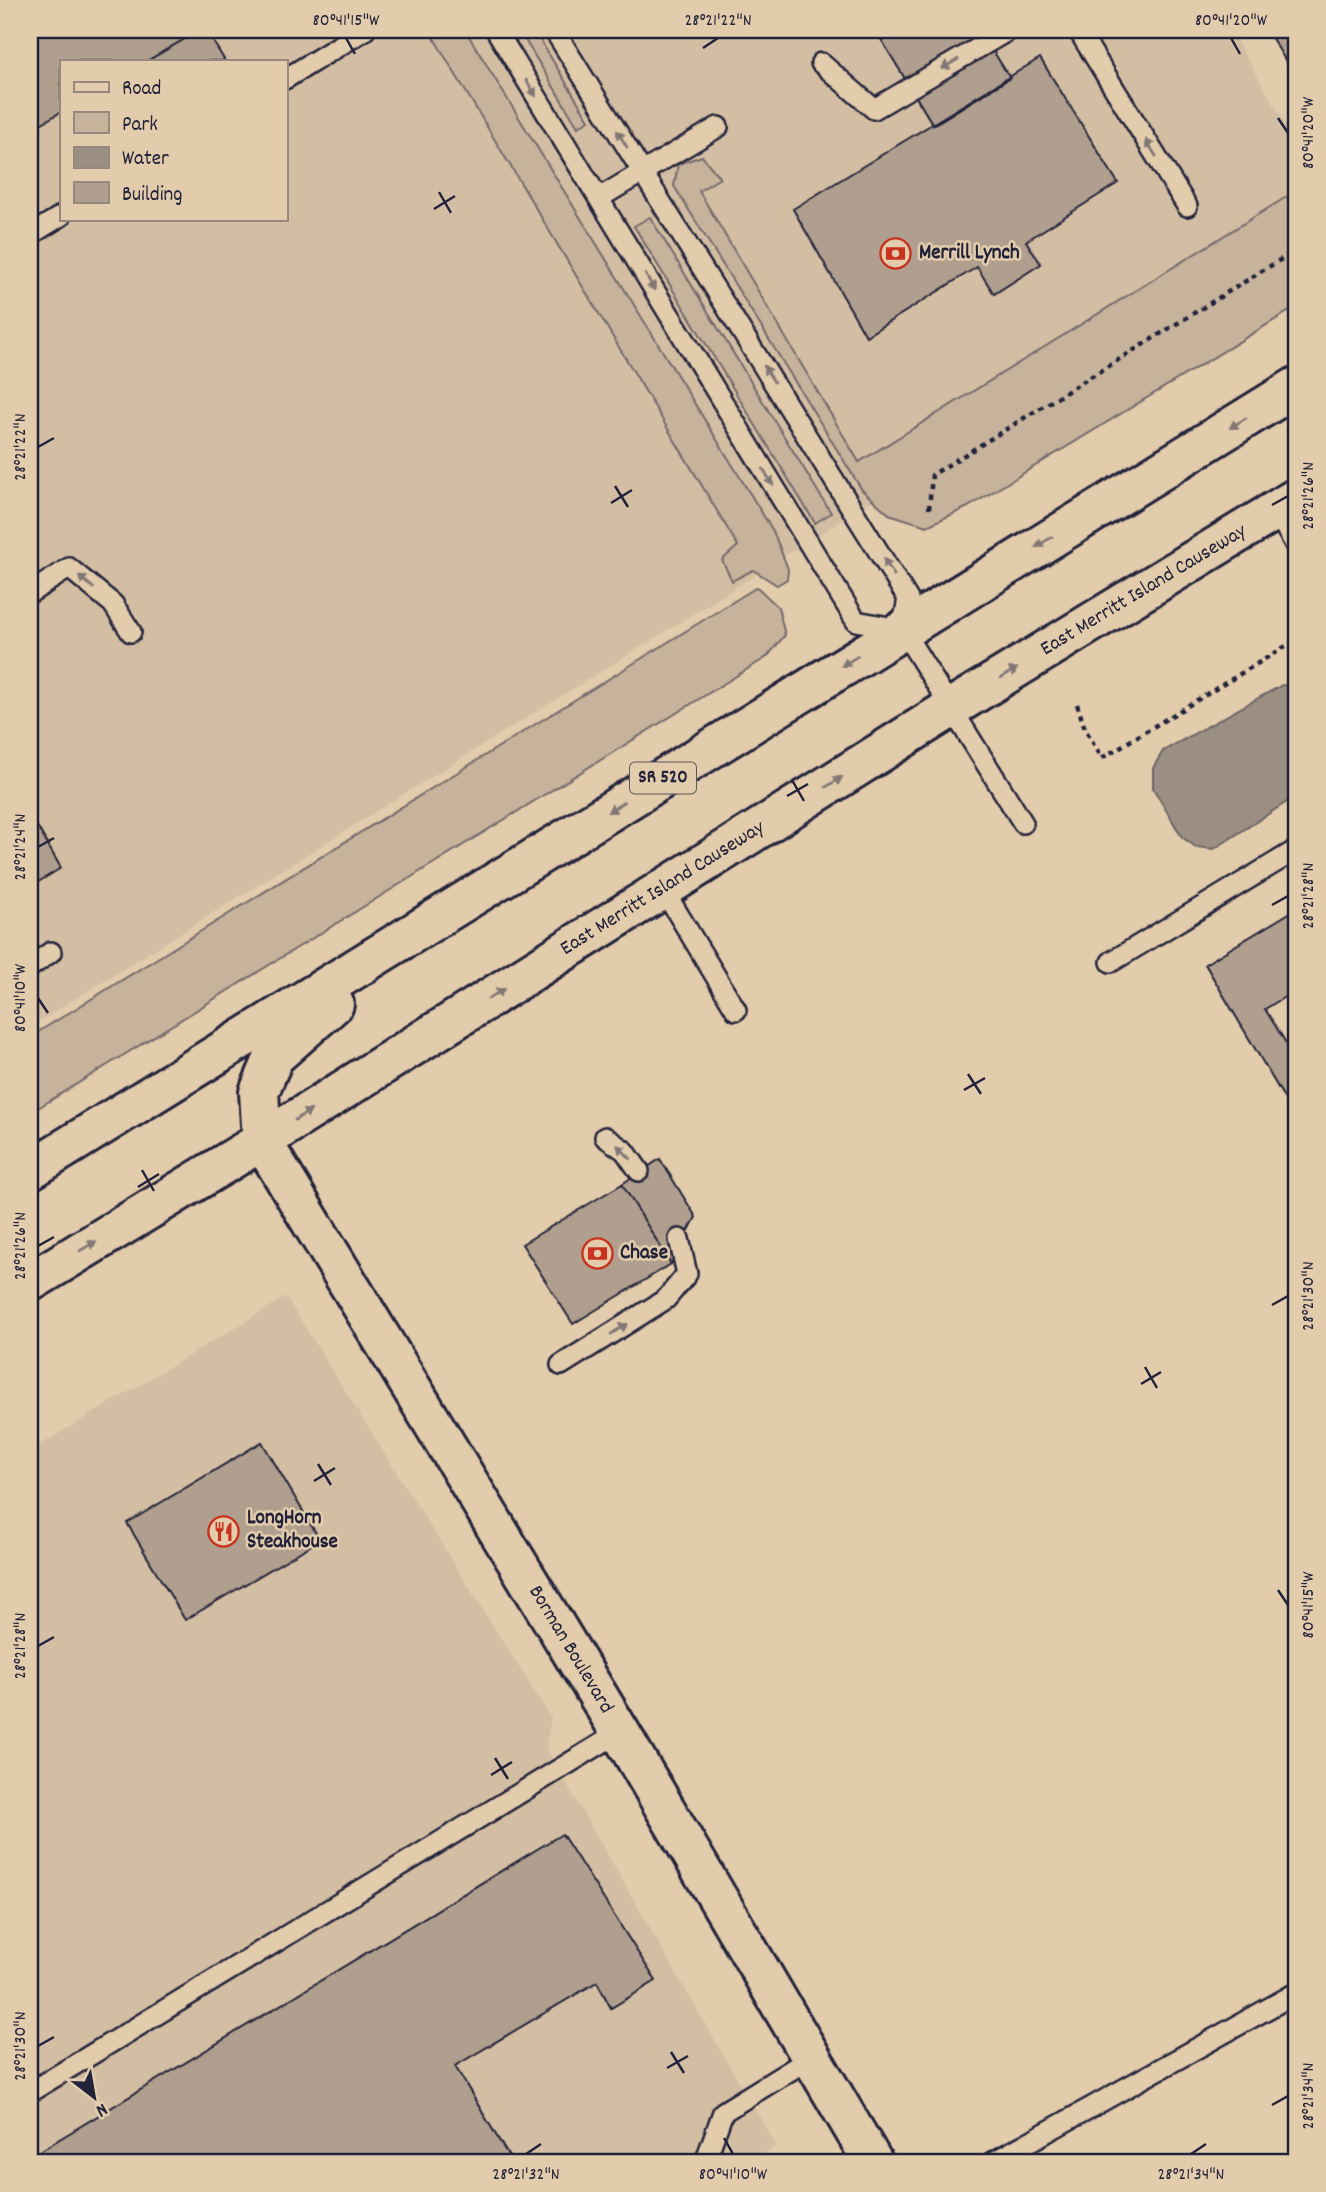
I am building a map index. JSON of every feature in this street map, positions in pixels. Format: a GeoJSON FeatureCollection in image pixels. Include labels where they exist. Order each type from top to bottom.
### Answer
{"type":"FeatureCollection","features":[{"type":"Feature","properties":{"kind":"main road","name":"SR 520"},"geometry":{"type":"LineString","coordinates":[[30,1170],[1296,387]]}},
{"type":"Feature","properties":{"kind":"main road","name":"East Merritt Island Causeway"},"geometry":{"type":"LineString","coordinates":[[30,1282],[262,1141],[951,708],[1286,505]]}},
{"type":"Feature","properties":{"kind":"main road"},"geometry":{"type":"LineString","coordinates":[[262,1141],[259,1092],[274,1057],[418,931]]}},
{"type":"Feature","properties":{"kind":"main road","name":"Borman Boulevard"},"geometry":{"type":"LineString","coordinates":[[262,1141],[620,1732],[873,2162]]}},
{"type":"Feature","properties":{"kind":"lane"},"geometry":{"type":"LineString","coordinates":[[287,78],[365,30]]}},
{"type":"Feature","properties":{"kind":"lane"},"geometry":{"type":"LineString","coordinates":[[496,30],[856,621],[902,629]]}},
{"type":"Feature","properties":{"kind":"lane"},"geometry":{"type":"LineString","coordinates":[[554,30],[908,599],[902,629],[1023,823]]}},
{"type":"Feature","properties":{"kind":"lane"},"geometry":{"type":"LineString","coordinates":[[821,63],[874,109],[1009,30]]}},
{"type":"Feature","properties":{"kind":"lane"},"geometry":{"type":"LineString","coordinates":[[1078,30],[1187,206]]}},
{"type":"Feature","properties":{"kind":"lane"},"geometry":{"type":"LineString","coordinates":[[599,198],[718,127]]}},
{"type":"Feature","properties":{"kind":"lane"},"geometry":{"type":"LineString","coordinates":[[30,235],[60,217]]}},
{"type":"Feature","properties":{"kind":"lane"},"geometry":{"type":"LineString","coordinates":[[1286,505],[1296,546]]}},
{"type":"Feature","properties":{"kind":"lane"},"geometry":{"type":"LineString","coordinates":[[30,593],[69,568],[113,604],[131,632]]}},
{"type":"Feature","properties":{"kind":"lane"},"geometry":{"type":"LineString","coordinates":[[1111,962],[1296,850]]}},
{"type":"Feature","properties":{"kind":"lane"},"geometry":{"type":"LineString","coordinates":[[663,889],[736,1010]]}},
{"type":"Feature","properties":{"kind":"lane"},"geometry":{"type":"LineString","coordinates":[[30,967],[51,951]]}},
{"type":"Feature","properties":{"kind":"lane"},"geometry":{"type":"LineString","coordinates":[[606,1138],[625,1151],[639,1171]]}},
{"type":"Feature","properties":{"kind":"lane"},"geometry":{"type":"LineString","coordinates":[[561,1365],[666,1299],[687,1274],[679,1239]]}},
{"type":"Feature","properties":{"kind":"lane"},"geometry":{"type":"LineString","coordinates":[[30,2092],[620,1732]]}},
{"type":"Feature","properties":{"kind":"lane"},"geometry":{"type":"LineString","coordinates":[[993,2162],[1296,1993]]}},
{"type":"Feature","properties":{"kind":"lane"},"geometry":{"type":"LineString","coordinates":[[705,2162],[723,2112],[812,2057]]}},
{"type":"Feature","properties":{"kind":"path"},"geometry":{"type":"LineString","coordinates":[[929,509],[932,475],[1296,250]]}},
{"type":"Feature","properties":{"kind":"path"},"geometry":{"type":"LineString","coordinates":[[1077,705],[1085,729],[1102,758],[1296,640]]}},
{"type":"Feature","properties":{"kind":"shaded area"},"geometry":{"type":"Polygon","coordinates":[[[30,30],[1230,30],[1296,141],[1296,230],[751,578],[30,1027],[30,30]]]}},
{"type":"Feature","properties":{"kind":"shaded area"},"geometry":{"type":"Polygon","coordinates":[[[286,1297],[551,1718],[546,1748],[776,2146],[750,2162],[30,2162],[30,1451],[286,1297]]]}},
{"type":"Feature","properties":{"kind":"green space"},"geometry":{"type":"Polygon","coordinates":[[[429,30],[465,30],[773,531],[788,569],[787,579],[777,585],[753,570],[732,581],[722,560],[738,546],[429,30]]]}},
{"type":"Feature","properties":{"kind":"green space"},"geometry":{"type":"Polygon","coordinates":[[[519,30],[534,30],[589,120],[578,127],[519,30]]]}},
{"type":"Feature","properties":{"kind":"green space"},"geometry":{"type":"Polygon","coordinates":[[[702,156],[720,178],[699,191],[859,462],[1296,191],[1296,307],[968,507],[927,526],[889,514],[862,490],[674,186],[678,164],[702,156]]]}},
{"type":"Feature","properties":{"kind":"green space"},"geometry":{"type":"Polygon","coordinates":[[[650,217],[831,513],[815,523],[634,226],[650,217]]]}},
{"type":"Feature","properties":{"kind":"green space"},"geometry":{"type":"Polygon","coordinates":[[[757,587],[778,607],[785,635],[767,657],[30,1113],[30,1037],[757,587]]]}},
{"type":"Feature","properties":{"kind":"water"},"geometry":{"type":"Polygon","coordinates":[[[1282,685],[1296,688],[1296,796],[1214,849],[1196,847],[1182,837],[1153,788],[1153,768],[1163,751],[1282,685]]]}},
{"type":"Feature","properties":{"kind":"building"},"geometry":{"type":"Polygon","coordinates":[[[30,30],[200,30],[149,60],[60,60],[60,113],[30,130],[30,30]]]}},
{"type":"Feature","properties":{"kind":"building"},"geometry":{"type":"Polygon","coordinates":[[[200,30],[206,30],[224,60],[149,60],[200,30]]]}},
{"type":"Feature","properties":{"kind":"building"},"geometry":{"type":"Polygon","coordinates":[[[896,30],[980,30],[1010,78],[933,125],[881,39],[896,30]]]}},
{"type":"Feature","properties":{"kind":"building"},"geometry":{"type":"Polygon","coordinates":[[[1267,30],[1296,30],[1296,78],[1267,30]]]}},
{"type":"Feature","properties":{"kind":"building"},"geometry":{"type":"Polygon","coordinates":[[[1040,58],[1118,183],[1026,241],[1041,264],[994,294],[977,267],[866,336],[793,209],[1040,58]]]}},
{"type":"Feature","properties":{"kind":"building"},"geometry":{"type":"Polygon","coordinates":[[[30,814],[61,868],[30,887],[30,814]]]}},
{"type":"Feature","properties":{"kind":"building"},"geometry":{"type":"Polygon","coordinates":[[[1296,909],[1296,990],[1265,1009],[1296,1059],[1296,1118],[1205,964],[1296,909]]]}},
{"type":"Feature","properties":{"kind":"building"},"geometry":{"type":"Polygon","coordinates":[[[660,1159],[696,1217],[671,1264],[622,1184],[660,1159]]]}},
{"type":"Feature","properties":{"kind":"building","name":"Chase"},"geometry":{"type":"Polygon","coordinates":[[[622,1184],[671,1264],[573,1324],[522,1244],[622,1184]]]}},
{"type":"Feature","properties":{"kind":"building","name":"LongHorn Steakhouse"},"geometry":{"type":"Polygon","coordinates":[[[262,1442],[320,1540],[185,1620],[127,1523],[262,1442]]]}},
{"type":"Feature","properties":{"kind":"building"},"geometry":{"type":"Polygon","coordinates":[[[562,1834],[656,1981],[611,2008],[597,1982],[455,2066],[512,2162],[30,2162],[30,2157],[562,1834]]]}},
{"type":"Feature","properties":{"kind":"place","name":"Merrill Lynch"},"geometry":{"type":"Point","coordinates":[896,254]}},
{"type":"Feature","properties":{"kind":"place","name":"Chase"},"geometry":{"type":"Point","coordinates":[597,1254]}},
{"type":"Feature","properties":{"kind":"place","name":"LongHorn Steakhouse"},"geometry":{"type":"Point","coordinates":[224,1531]}}]}
